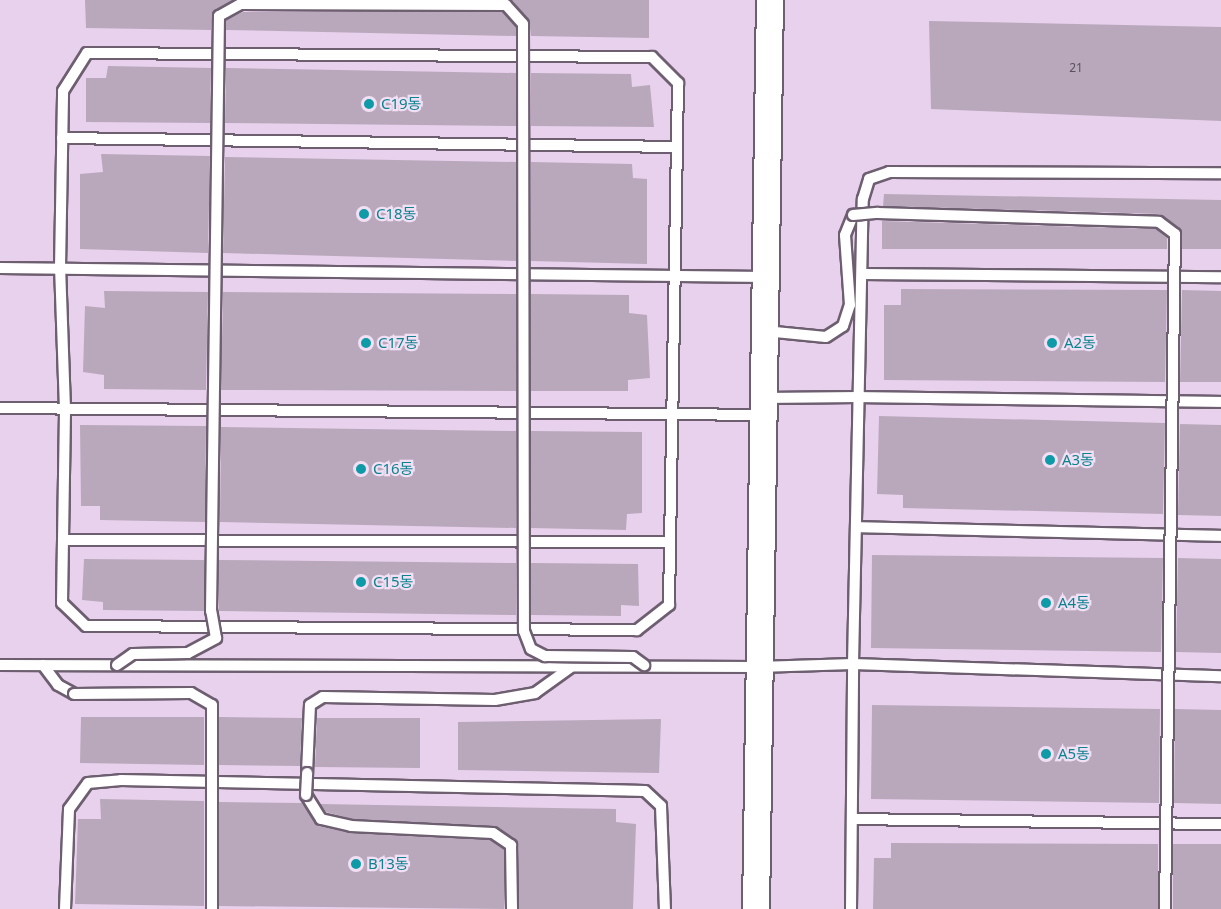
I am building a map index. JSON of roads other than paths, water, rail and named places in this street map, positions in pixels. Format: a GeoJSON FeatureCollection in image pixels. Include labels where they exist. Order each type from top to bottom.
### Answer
{"type":"FeatureCollection","features":[{"type":"Feature","properties":{"kind":"street"},"geometry":{"type":"LineString","coordinates":[[756,909],[770,0]]}},
{"type":"Feature","properties":{"kind":"lane"},"geometry":{"type":"LineString","coordinates":[[117,665],[133,654],[188,653],[216,638],[211,611],[219,16],[241,4],[506,5],[523,24],[524,631],[531,649],[545,656],[633,657],[644,665]]}},
{"type":"Feature","properties":{"kind":"lane"},"geometry":{"type":"LineString","coordinates":[[87,53],[652,57],[678,83],[677,147],[669,605],[637,630],[86,626],[62,603],[65,409],[60,268],[63,92],[87,53]]}},
{"type":"Feature","properties":{"kind":"lane"},"geometry":{"type":"LineString","coordinates":[[62,138],[677,147]]}},
{"type":"Feature","properties":{"kind":"lane"},"geometry":{"type":"LineString","coordinates":[[851,909],[853,664],[863,199],[869,179],[889,172],[1221,173]]}},
{"type":"Feature","properties":{"kind":"lane"},"geometry":{"type":"LineString","coordinates":[[765,331],[826,337],[843,326],[850,305],[845,235],[853,215],[880,213],[1159,222],[1175,234],[1165,909]]}},
{"type":"Feature","properties":{"kind":"lane"},"geometry":{"type":"LineString","coordinates":[[0,268],[766,277]]}},
{"type":"Feature","properties":{"kind":"lane"},"geometry":{"type":"LineString","coordinates":[[862,274],[1221,276]]}},
{"type":"Feature","properties":{"kind":"lane"},"geometry":{"type":"LineString","coordinates":[[0,408],[671,413],[764,407],[859,397],[1221,402]]}},
{"type":"Feature","properties":{"kind":"lane"},"geometry":{"type":"LineString","coordinates":[[856,527],[1221,536]]}},
{"type":"Feature","properties":{"kind":"lane"},"geometry":{"type":"LineString","coordinates":[[63,540],[669,542]]}},
{"type":"Feature","properties":{"kind":"lane"},"geometry":{"type":"LineString","coordinates":[[0,665],[758,667],[853,664],[1221,676]]}},
{"type":"Feature","properties":{"kind":"lane"},"geometry":{"type":"LineString","coordinates":[[43,665],[58,685],[74,694],[191,693],[212,705],[212,909]]}},
{"type":"Feature","properties":{"kind":"lane"},"geometry":{"type":"LineString","coordinates":[[512,909],[511,845],[493,833],[351,826],[321,819],[306,795],[310,705],[323,697],[495,700],[536,693],[574,665]]}},
{"type":"Feature","properties":{"kind":"lane"},"geometry":{"type":"LineString","coordinates":[[65,909],[69,808],[88,783],[121,780],[645,791],[661,806],[665,909]]}},
{"type":"Feature","properties":{"kind":"lane"},"geometry":{"type":"LineString","coordinates":[[852,819],[1221,824]]}},
{"type":"Feature","properties":{"kind":"place","name":"C19동"},"geometry":{"type":"Point","coordinates":[369,104]}},
{"type":"Feature","properties":{"kind":"place","name":"C18동"},"geometry":{"type":"Point","coordinates":[364,214]}},
{"type":"Feature","properties":{"kind":"place","name":"C17동"},"geometry":{"type":"Point","coordinates":[366,343]}},
{"type":"Feature","properties":{"kind":"place","name":"A2동"},"geometry":{"type":"Point","coordinates":[1052,343]}},
{"type":"Feature","properties":{"kind":"place","name":"A3동"},"geometry":{"type":"Point","coordinates":[1050,460]}},
{"type":"Feature","properties":{"kind":"place","name":"C16동"},"geometry":{"type":"Point","coordinates":[361,469]}},
{"type":"Feature","properties":{"kind":"place","name":"C15동"},"geometry":{"type":"Point","coordinates":[361,582]}},
{"type":"Feature","properties":{"kind":"place","name":"A4동"},"geometry":{"type":"Point","coordinates":[1046,603]}},
{"type":"Feature","properties":{"kind":"place","name":"A5동"},"geometry":{"type":"Point","coordinates":[1046,754]}},
{"type":"Feature","properties":{"kind":"place","name":"B13동"},"geometry":{"type":"Point","coordinates":[356,864]}}]}
